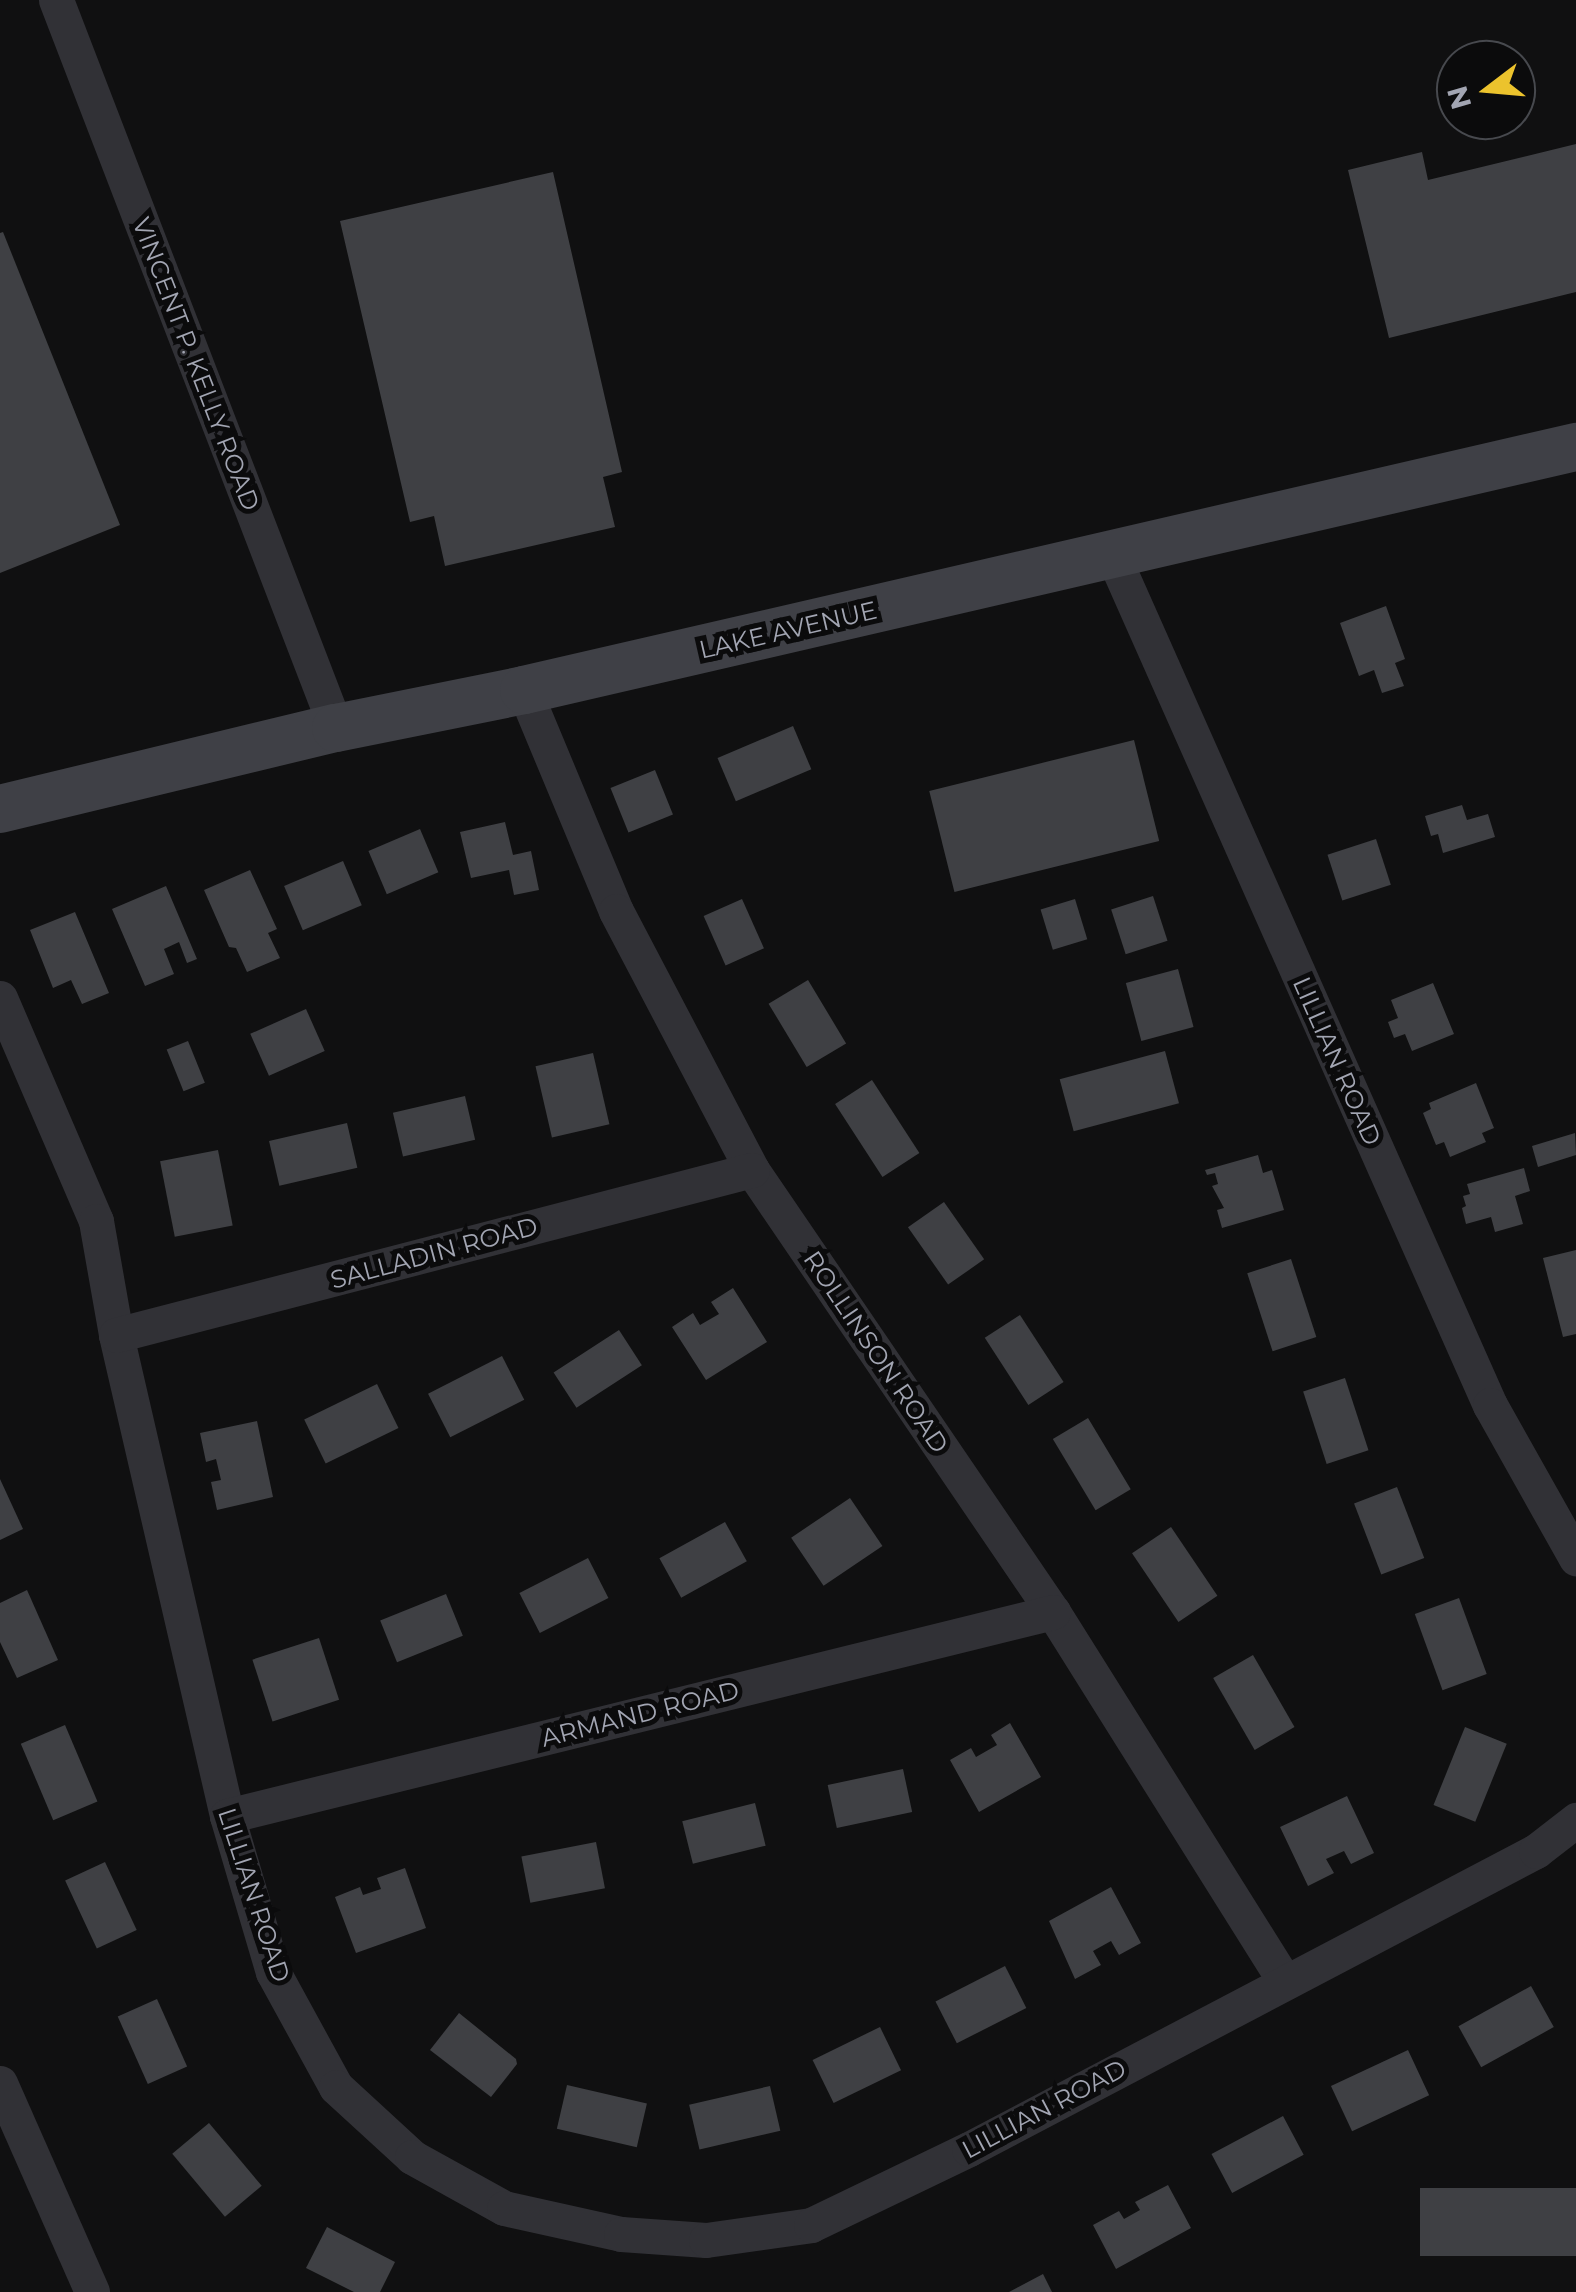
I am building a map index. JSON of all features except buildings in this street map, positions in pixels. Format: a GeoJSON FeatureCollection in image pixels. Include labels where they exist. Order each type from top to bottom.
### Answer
{"type":"FeatureCollection","features":[{"type":"Feature","properties":{"kind":"main road","name":"LAKE AVENUE"},"geometry":{"type":"LineString","coordinates":[[0,809],[336,728],[524,690],[1576,447]]}},
{"type":"Feature","properties":{"kind":"street","name":"VINCENT P. KELLY ROAD"},"geometry":{"type":"LineString","coordinates":[[56,0],[336,728]]}},
{"type":"Feature","properties":{"kind":"street","name":"LILLIAN ROAD"},"geometry":{"type":"LineString","coordinates":[[1113,556],[1490,1405],[1576,1558]]}},
{"type":"Feature","properties":{"kind":"street","name":"ROLLINSON ROAD"},"geometry":{"type":"LineString","coordinates":[[524,690],[616,910],[752,1170],[1053,1612],[1285,1982]]}},
{"type":"Feature","properties":{"kind":"street","name":"LILLIAN ROAD"},"geometry":{"type":"LineString","coordinates":[[0,998],[96,1221],[116,1335],[226,1816],[273,1972],[336,2087],[412,2157],[504,2208],[621,2234],[706,2240],[811,2226],[969,2148],[1536,1851],[1576,1820]]}},
{"type":"Feature","properties":{"kind":"street","name":"SALLADIN ROAD"},"geometry":{"type":"LineString","coordinates":[[116,1335],[752,1170]]}},
{"type":"Feature","properties":{"kind":"street","name":"ARMAND ROAD"},"geometry":{"type":"LineString","coordinates":[[226,1816],[1053,1612]]}},
{"type":"Feature","properties":{"kind":"street"},"geometry":{"type":"LineString","coordinates":[[0,2083],[92,2292]]}}]}
